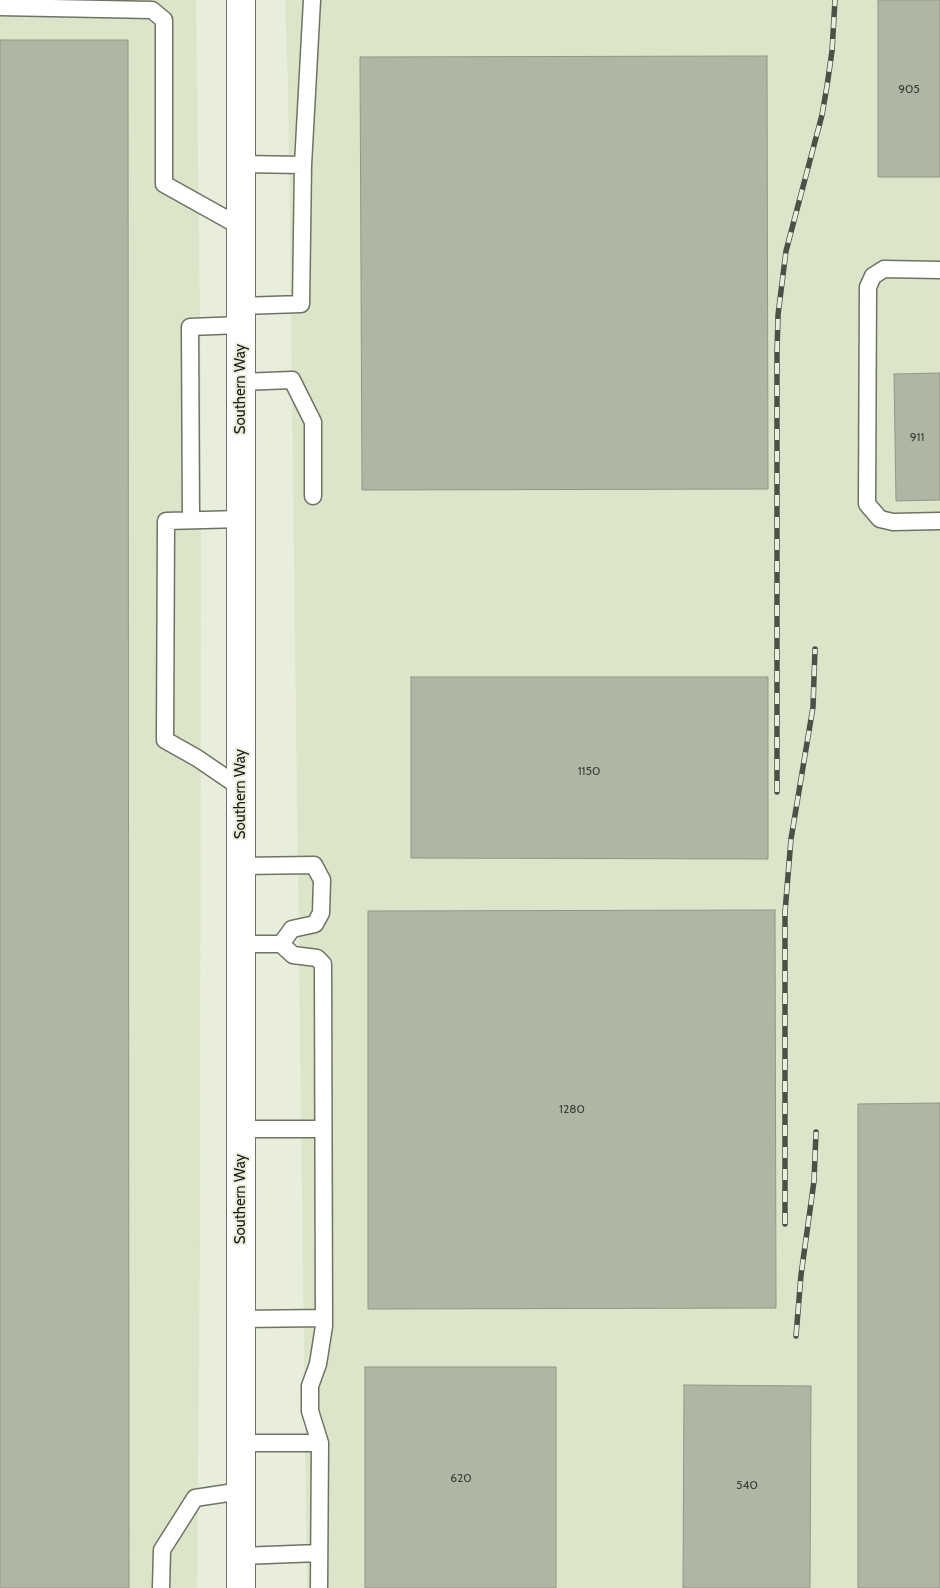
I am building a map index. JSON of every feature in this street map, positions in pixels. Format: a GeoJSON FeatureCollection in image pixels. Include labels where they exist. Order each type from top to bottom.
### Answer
{"type":"FeatureCollection","features":[{"type":"Feature","properties":{"kind":"street","name":"Southern Way"},"geometry":{"type":"LineString","coordinates":[[241,1588],[242,0]]}},
{"type":"Feature","properties":{"kind":"lane"},"geometry":{"type":"LineString","coordinates":[[191,520],[190,327],[301,304],[303,165],[312,0]]}},
{"type":"Feature","properties":{"kind":"lane"},"geometry":{"type":"LineString","coordinates":[[0,7],[152,10],[164,20],[164,184],[242,227]]}},
{"type":"Feature","properties":{"kind":"lane"},"geometry":{"type":"LineString","coordinates":[[242,164],[303,165]]}},
{"type":"Feature","properties":{"kind":"lane"},"geometry":{"type":"LineString","coordinates":[[940,270],[884,269],[872,276],[868,287],[867,504],[880,519],[893,522],[940,521]]}},
{"type":"Feature","properties":{"kind":"lane"},"geometry":{"type":"LineString","coordinates":[[242,382],[292,380],[313,422],[313,496]]}},
{"type":"Feature","properties":{"kind":"lane"},"geometry":{"type":"LineString","coordinates":[[241,519],[166,520],[165,740],[241,788]]}},
{"type":"Feature","properties":{"kind":"lane"},"geometry":{"type":"LineString","coordinates":[[241,866],[314,865],[322,880],[321,913],[315,924],[292,929],[281,944]]}},
{"type":"Feature","properties":{"kind":"lane"},"geometry":{"type":"LineString","coordinates":[[241,944],[281,944],[293,955],[317,958],[323,964],[324,1326],[318,1364],[310,1386],[310,1411],[320,1443],[319,1588]]}},
{"type":"Feature","properties":{"kind":"lane"},"geometry":{"type":"LineString","coordinates":[[241,1129],[323,1129]]}},
{"type":"Feature","properties":{"kind":"lane"},"geometry":{"type":"LineString","coordinates":[[241,1319],[324,1318]]}},
{"type":"Feature","properties":{"kind":"lane"},"geometry":{"type":"LineString","coordinates":[[241,1443],[320,1443]]}},
{"type":"Feature","properties":{"kind":"lane"},"geometry":{"type":"LineString","coordinates":[[160,1588],[162,1550],[195,1498],[241,1491]]}},
{"type":"Feature","properties":{"kind":"lane"},"geometry":{"type":"LineString","coordinates":[[241,1556],[319,1553]]}},
{"type":"Feature","properties":{"kind":"shaded area"},"geometry":{"type":"Polygon","coordinates":[[[0,0],[196,0],[201,401],[200,1237],[197,1588],[0,1588],[0,0]]]}},
{"type":"Feature","properties":{"kind":"shaded area"},"geometry":{"type":"Polygon","coordinates":[[[285,0],[940,0],[940,1588],[307,1588],[288,85],[285,0]]]}},
{"type":"Feature","properties":{"kind":"building"},"geometry":{"type":"Polygon","coordinates":[[[878,0],[940,0],[940,177],[878,177],[878,0]]]}},
{"type":"Feature","properties":{"kind":"building"},"geometry":{"type":"Polygon","coordinates":[[[0,40],[128,40],[129,1588],[0,1588],[0,40]]]}},
{"type":"Feature","properties":{"kind":"building"},"geometry":{"type":"Polygon","coordinates":[[[767,56],[768,489],[362,490],[360,57],[767,56]]]}},
{"type":"Feature","properties":{"kind":"building"},"geometry":{"type":"Polygon","coordinates":[[[940,373],[940,500],[896,501],[894,374],[940,373]]]}},
{"type":"Feature","properties":{"kind":"building"},"geometry":{"type":"Polygon","coordinates":[[[411,677],[768,677],[768,859],[411,858],[411,677]]]}},
{"type":"Feature","properties":{"kind":"building"},"geometry":{"type":"Polygon","coordinates":[[[775,910],[776,1308],[368,1309],[368,911],[775,910]]]}},
{"type":"Feature","properties":{"kind":"building"},"geometry":{"type":"Polygon","coordinates":[[[940,1103],[940,1588],[858,1588],[858,1104],[940,1103]]]}},
{"type":"Feature","properties":{"kind":"building"},"geometry":{"type":"Polygon","coordinates":[[[365,1367],[556,1367],[556,1588],[365,1588],[365,1367]]]}},
{"type":"Feature","properties":{"kind":"building"},"geometry":{"type":"Polygon","coordinates":[[[684,1385],[811,1386],[810,1588],[683,1588],[684,1385]]]}},
{"type":"Feature","properties":{"kind":"railway"},"geometry":{"type":"LineString","coordinates":[[777,792],[778,315],[786,251],[822,115],[832,51],[835,0]]}},
{"type":"Feature","properties":{"kind":"railway"},"geometry":{"type":"LineString","coordinates":[[785,1224],[785,912],[791,839],[813,707],[815,649]]}},
{"type":"Feature","properties":{"kind":"railway"},"geometry":{"type":"LineString","coordinates":[[796,1336],[801,1275],[814,1181],[816,1132]]}}]}
